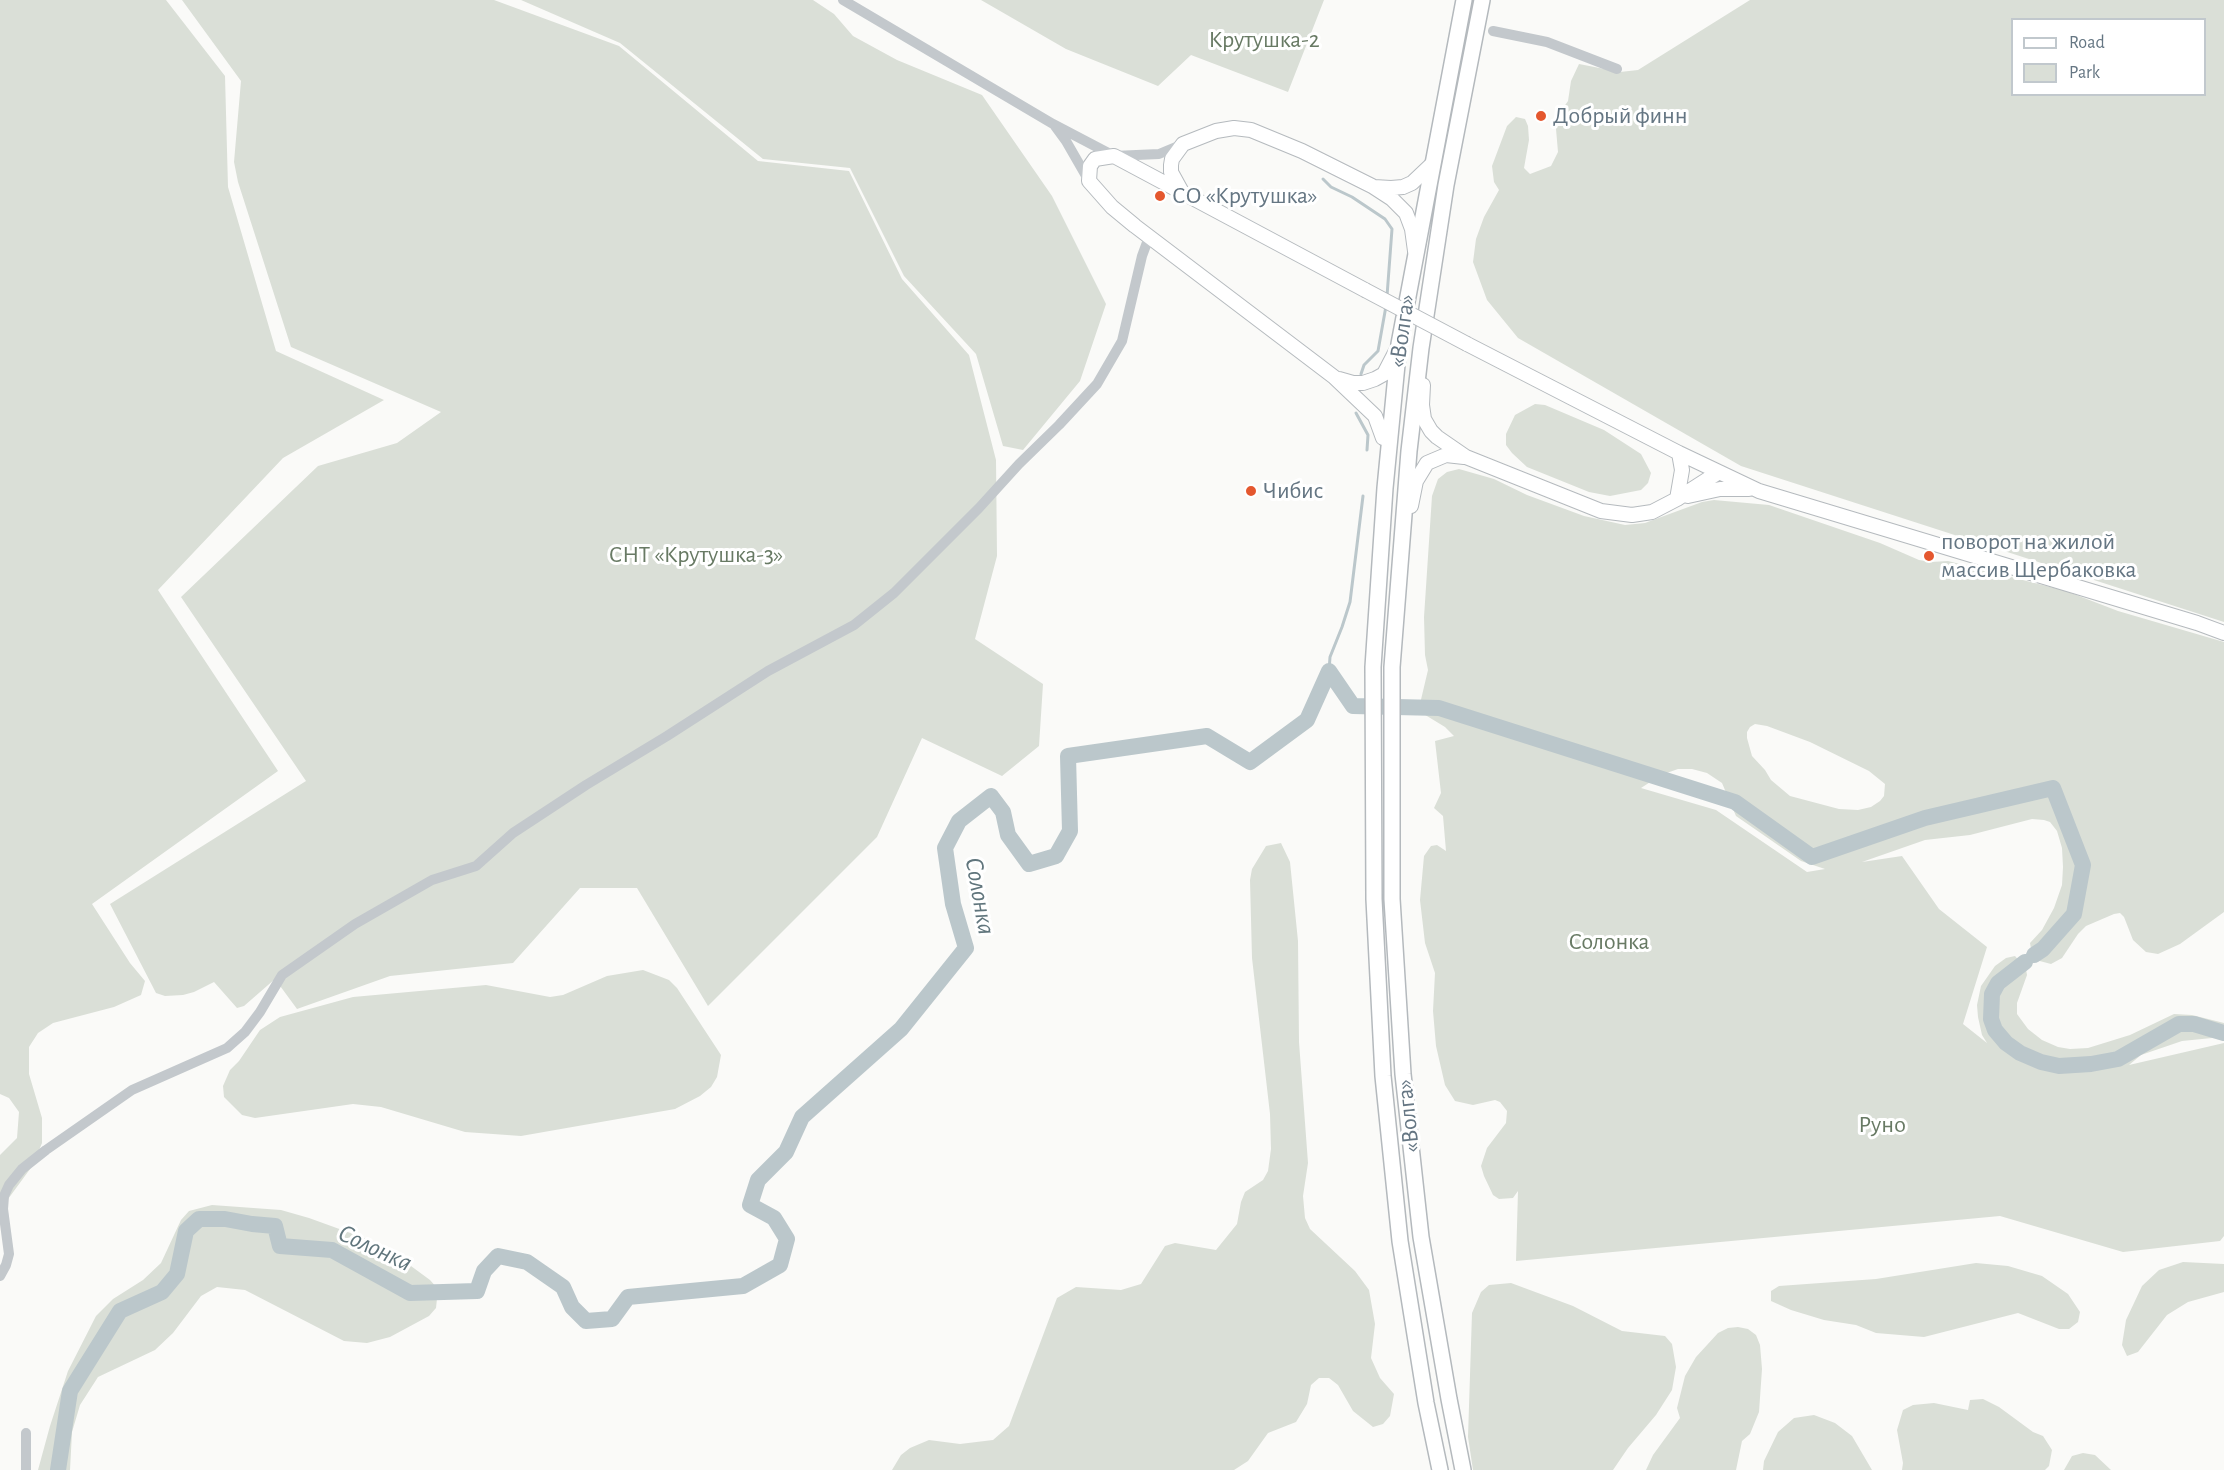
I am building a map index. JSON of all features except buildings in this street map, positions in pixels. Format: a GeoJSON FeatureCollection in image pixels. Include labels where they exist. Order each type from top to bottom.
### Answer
{"type":"FeatureCollection","features":[{"type":"Feature","properties":{"kind":"highway","name":"«Волга»"},"geometry":{"type":"LineString","coordinates":[[1440,1470],[1426,1403],[1400,1241],[1384,1088],[1374,899],[1373,667],[1396,351],[1464,0]]}},
{"type":"Feature","properties":{"kind":"highway","name":"«Волга»"},"geometry":{"type":"LineString","coordinates":[[1463,1470],[1421,1238],[1403,1074],[1392,899],[1392,667],[1409,451],[1421,348],[1444,195],[1482,0]]}},
{"type":"Feature","properties":{"kind":"main road"},"geometry":{"type":"LineString","coordinates":[[1183,194],[1176,183],[1171,165],[1172,159],[1184,144],[1216,131],[1234,128],[1251,130],[1302,151],[1372,186],[1392,199],[1406,213],[1412,229],[1415,252]]}},
{"type":"Feature","properties":{"kind":"main road"},"geometry":{"type":"LineString","coordinates":[[1383,438],[1375,416],[1334,377],[1112,207],[1089,181],[1090,166],[1095,159],[1114,156],[1467,344],[1679,453],[1759,491],[2224,633]]}},
{"type":"Feature","properties":{"kind":"main road"},"geometry":{"type":"LineString","coordinates":[[1372,186],[1402,187],[1412,183],[1431,165]]}},
{"type":"Feature","properties":{"kind":"main road"},"geometry":{"type":"LineString","coordinates":[[1421,348],[1424,368],[1422,405],[1424,419],[1437,437],[1466,457],[1601,511],[1614,514],[1641,515],[1661,508],[1719,472]]}},
{"type":"Feature","properties":{"kind":"main road"},"geometry":{"type":"LineString","coordinates":[[1334,377],[1353,383],[1369,382],[1384,374],[1396,351]]}},
{"type":"Feature","properties":{"kind":"main road"},"geometry":{"type":"LineString","coordinates":[[1385,488],[1382,460],[1383,438],[1396,351]]}},
{"type":"Feature","properties":{"kind":"main road"},"geometry":{"type":"LineString","coordinates":[[1677,499],[1682,470],[1679,453]]}},
{"type":"Feature","properties":{"kind":"main road"},"geometry":{"type":"LineString","coordinates":[[1403,541],[1416,481],[1423,467],[1431,460],[1446,455],[1466,457]]}},
{"type":"Feature","properties":{"kind":"main road"},"geometry":{"type":"LineString","coordinates":[[1677,499],[1720,489],[1759,491]]}},
{"type":"Feature","properties":{"kind":"street"},"geometry":{"type":"LineString","coordinates":[[843,0],[1053,124],[1114,156],[1159,154],[1184,144]]}},
{"type":"Feature","properties":{"kind":"street"},"geometry":{"type":"LineString","coordinates":[[1492,31],[1547,42],[1617,69]]}},
{"type":"Feature","properties":{"kind":"street"},"geometry":{"type":"LineString","coordinates":[[1053,124],[1066,141],[1089,181]]}},
{"type":"Feature","properties":{"kind":"street"},"geometry":{"type":"LineString","coordinates":[[0,1276],[9,1254],[3,1209],[4,1196],[9,1185],[22,1169],[46,1150],[132,1090],[227,1048],[251,1023],[282,975],[355,924],[432,880],[476,866],[513,833],[586,785],[768,671],[854,625],[894,593],[1097,384],[1122,341],[1142,256],[1149,237]]}},
{"type":"Feature","properties":{"kind":"street"},"geometry":{"type":"LineString","coordinates":[[26,1433],[26,1470]]}},
{"type":"Feature","properties":{"kind":"green space"},"geometry":{"type":"Polygon","coordinates":[[[0,0],[166,0],[225,76],[228,187],[276,351],[384,400],[283,458],[158,590],[278,771],[92,904],[130,963],[145,981],[141,995],[114,1007],[53,1023],[38,1033],[29,1047],[29,1074],[42,1118],[42,1143],[33,1165],[0,1210],[0,1155],[17,1138],[19,1112],[9,1098],[0,1094],[0,0]]]}},
{"type":"Feature","properties":{"kind":"green space","name":"СНТ «Крутушка-3»"},"geometry":{"type":"Polygon","coordinates":[[[182,0],[494,0],[619,46],[758,161],[849,171],[902,279],[969,355],[996,460],[997,556],[975,639],[1043,684],[1039,746],[1002,776],[922,738],[877,837],[708,1006],[637,888],[580,888],[513,963],[390,976],[297,1009],[275,979],[244,1006],[237,1008],[214,982],[183,995],[165,996],[156,993],[110,904],[306,781],[181,597],[318,466],[397,443],[441,412],[291,347],[238,182],[234,162],[241,81],[182,0]]]}},
{"type":"Feature","properties":{"kind":"green space"},"geometry":{"type":"Polygon","coordinates":[[[521,0],[813,0],[834,14],[853,36],[897,60],[982,95],[1052,196],[1106,304],[1080,381],[1023,450],[1003,446],[976,354],[904,276],[850,168],[763,159],[620,43],[521,0]]]}},
{"type":"Feature","properties":{"kind":"green space","name":"Крутушка-2"},"geometry":{"type":"Polygon","coordinates":[[[981,0],[1324,0],[1288,92],[1191,55],[1158,86],[1066,49],[981,0]]]}},
{"type":"Feature","properties":{"kind":"green space"},"geometry":{"type":"Polygon","coordinates":[[[1750,0],[2224,0],[2224,622],[1741,466],[1518,338],[1487,300],[1473,262],[1476,239],[1484,217],[1499,190],[1494,182],[1492,166],[1507,126],[1516,117],[1525,119],[1529,140],[1524,168],[1530,174],[1551,166],[1558,152],[1556,129],[1559,114],[1568,101],[1571,81],[1579,64],[1620,72],[1638,70],[1750,0]]]}},
{"type":"Feature","properties":{"kind":"green space"},"geometry":{"type":"Polygon","coordinates":[[[1535,404],[1545,405],[1604,430],[1641,454],[1651,473],[1648,483],[1641,490],[1610,496],[1589,492],[1527,467],[1506,445],[1506,434],[1515,415],[1535,404]]]}},
{"type":"Feature","properties":{"kind":"green space","name":"Руно"},"geometry":{"type":"Polygon","coordinates":[[[1459,469],[1494,479],[1527,495],[1584,516],[1625,525],[1645,523],[1702,502],[1714,500],[1769,505],[1880,543],[1919,560],[1948,561],[2066,591],[2118,611],[2224,642],[2224,912],[2180,944],[2158,954],[2146,952],[2133,940],[2124,917],[2120,913],[2086,926],[2062,958],[2051,964],[2036,960],[2032,955],[2030,943],[2042,930],[2054,908],[2062,885],[2062,848],[2057,831],[2050,822],[2044,820],[2032,819],[1970,835],[1925,840],[1862,862],[1902,856],[1939,909],[1987,947],[1963,1024],[1987,1043],[1982,1035],[1978,1017],[1977,1005],[1981,986],[1995,966],[2006,958],[2015,956],[2026,969],[2027,975],[2017,1003],[2017,1014],[2028,1029],[2042,1040],[2058,1047],[2088,1048],[2130,1035],[2174,1014],[2192,1015],[2224,1023],[2224,1039],[2182,1041],[2141,1055],[2129,1065],[2224,1043],[2224,1236],[2220,1241],[2123,1252],[2000,1216],[1516,1261],[1518,1191],[1513,1198],[1499,1199],[1493,1195],[1481,1166],[1487,1148],[1506,1123],[1507,1111],[1500,1102],[1495,1100],[1473,1105],[1455,1101],[1445,1085],[1436,1046],[1433,1011],[1435,973],[1425,943],[1420,900],[1424,856],[1431,846],[1437,845],[1446,851],[1443,816],[1434,808],[1441,793],[1435,741],[1454,736],[1445,727],[1422,713],[1419,708],[1428,670],[1425,655],[1424,617],[1432,496],[1438,479],[1447,472],[1459,469]],[[1755,724],[1747,732],[1752,756],[1771,780],[1790,796],[1839,809],[1858,810],[1871,807],[1884,796],[1885,784],[1869,771],[1810,742],[1767,726],[1755,724]],[[1678,769],[1661,775],[1641,788],[1716,810],[1807,872],[1825,869],[1801,861],[1736,816],[1722,783],[1707,773],[1692,769],[1678,769]]]}},
{"type":"Feature","properties":{"kind":"green space"},"geometry":{"type":"Polygon","coordinates":[[[1281,843],[1290,862],[1298,941],[1299,1042],[1308,1163],[1303,1196],[1305,1218],[1310,1229],[1355,1271],[1369,1290],[1375,1324],[1371,1358],[1380,1378],[1394,1394],[1390,1416],[1383,1424],[1373,1427],[1353,1411],[1338,1385],[1329,1378],[1319,1378],[1311,1385],[1307,1404],[1296,1422],[1268,1433],[1248,1461],[1234,1470],[892,1470],[901,1455],[910,1448],[929,1440],[960,1444],[993,1440],[1009,1426],[1057,1298],[1076,1287],[1121,1290],[1141,1284],[1165,1246],[1175,1243],[1216,1250],[1237,1224],[1245,1192],[1263,1180],[1268,1171],[1271,1149],[1270,1114],[1252,958],[1250,880],[1252,869],[1266,846],[1281,843]]]}},
{"type":"Feature","properties":{"kind":"green space"},"geometry":{"type":"Polygon","coordinates":[[[643,970],[669,980],[677,988],[721,1055],[717,1077],[711,1087],[700,1096],[675,1109],[521,1136],[465,1132],[381,1107],[353,1104],[255,1118],[242,1115],[224,1097],[223,1086],[230,1070],[260,1030],[280,1017],[353,997],[486,985],[550,997],[563,995],[607,976],[643,970]]]}},
{"type":"Feature","properties":{"kind":"green space"},"geometry":{"type":"Polygon","coordinates":[[[212,1205],[281,1210],[367,1239],[396,1255],[430,1280],[438,1289],[436,1308],[429,1316],[390,1337],[367,1343],[344,1341],[245,1290],[217,1287],[201,1296],[173,1333],[155,1350],[98,1377],[80,1405],[72,1432],[70,1470],[38,1470],[68,1371],[96,1316],[113,1299],[143,1280],[161,1263],[181,1220],[189,1211],[212,1205]]]}},
{"type":"Feature","properties":{"kind":"green space"},"geometry":{"type":"Polygon","coordinates":[[[2183,1262],[2224,1264],[2224,1292],[2188,1302],[2167,1315],[2138,1352],[2127,1356],[2122,1345],[2126,1320],[2142,1286],[2159,1270],[2183,1262]]]}},
{"type":"Feature","properties":{"kind":"green space"},"geometry":{"type":"Polygon","coordinates":[[[1976,1263],[2008,1266],[2042,1276],[2068,1294],[2080,1312],[2078,1322],[2069,1329],[2059,1329],[2018,1313],[1924,1337],[1876,1333],[1856,1325],[1824,1320],[1791,1310],[1771,1301],[1771,1291],[1779,1286],[1876,1279],[1976,1263]]]}},
{"type":"Feature","properties":{"kind":"green space"},"geometry":{"type":"Polygon","coordinates":[[[1511,1283],[1573,1306],[1622,1331],[1665,1336],[1672,1344],[1676,1367],[1672,1390],[1656,1415],[1613,1470],[1473,1470],[1468,1437],[1472,1313],[1481,1292],[1489,1285],[1511,1283]]]}},
{"type":"Feature","properties":{"kind":"green space"},"geometry":{"type":"Polygon","coordinates":[[[1728,1328],[1748,1329],[1756,1335],[1760,1345],[1762,1369],[1759,1412],[1750,1434],[1742,1441],[1736,1470],[1646,1470],[1653,1455],[1680,1418],[1677,1408],[1685,1376],[1696,1357],[1718,1333],[1728,1328]]]}},
{"type":"Feature","properties":{"kind":"green space"},"geometry":{"type":"Polygon","coordinates":[[[1983,1399],[1999,1407],[2033,1432],[2043,1436],[2052,1450],[2049,1466],[2045,1470],[1902,1470],[1903,1463],[1897,1430],[1903,1410],[1913,1405],[1934,1403],[1968,1410],[1970,1400],[1983,1399]]]}},
{"type":"Feature","properties":{"kind":"green space"},"geometry":{"type":"Polygon","coordinates":[[[1814,1415],[1835,1423],[1852,1436],[1872,1470],[1763,1470],[1764,1461],[1778,1432],[1794,1418],[1814,1415]]]}},
{"type":"Feature","properties":{"kind":"green space"},"geometry":{"type":"Polygon","coordinates":[[[2083,1453],[2095,1455],[2111,1470],[2064,1470],[2072,1456],[2083,1453]]]}},
{"type":"Feature","properties":{"kind":"waterway"},"geometry":{"type":"LineString","coordinates":[[1323,179],[1331,187],[1352,197],[1385,219],[1392,229],[1387,296]]}},
{"type":"Feature","properties":{"kind":"waterway"},"geometry":{"type":"LineString","coordinates":[[1361,374],[1364,365],[1378,351],[1386,306]]}},
{"type":"Feature","properties":{"kind":"waterway"},"geometry":{"type":"LineString","coordinates":[[1356,413],[1368,435],[1367,450]]}},
{"type":"Feature","properties":{"kind":"waterway"},"geometry":{"type":"LineString","coordinates":[[1329,671],[1330,657],[1350,602],[1363,496]]}},
{"type":"Feature","properties":{"kind":"waterway","name":"Солонка"},"geometry":{"type":"LineString","coordinates":[[58,1470],[70,1391],[120,1311],[162,1292],[177,1274],[186,1231],[199,1219],[225,1219],[275,1226],[280,1246],[332,1250],[410,1293],[477,1291],[484,1271],[498,1256],[527,1262],[563,1287],[572,1307],[586,1321],[612,1319],[628,1297],[743,1286],[780,1265],[787,1239],[774,1218],[750,1205],[758,1180],[786,1152],[802,1117],[901,1029],[966,948],[953,904],[945,848],[959,821],[991,796],[1003,812],[1008,835],[1029,864],[1056,856],[1070,831],[1068,756],[1207,736],[1250,762],[1307,720],[1329,671],[1353,706],[1439,708],[1735,802],[1812,857],[1925,818],[2053,788],[2083,865],[2074,914],[2043,949],[2034,955]]}},
{"type":"Feature","properties":{"kind":"waterway","name":"Солонка"},"geometry":{"type":"LineString","coordinates":[[2025,962],[1998,983],[1992,994],[1991,1019],[1995,1030],[2006,1043],[2020,1053],[2041,1062],[2059,1066],[2118,1059],[2179,1024],[2194,1024],[2224,1033]]}},
{"type":"Feature","properties":{"kind":"place","name":"Добрый финн"},"geometry":{"type":"Point","coordinates":[1541,116]}},
{"type":"Feature","properties":{"kind":"place","name":"СО «Крутушка»"},"geometry":{"type":"Point","coordinates":[1160,196]}},
{"type":"Feature","properties":{"kind":"place","name":"Чибис"},"geometry":{"type":"Point","coordinates":[1251,491]}},
{"type":"Feature","properties":{"kind":"place","name":"поворот на жилой массив Щербаковка"},"geometry":{"type":"Point","coordinates":[1929,556]}}]}
